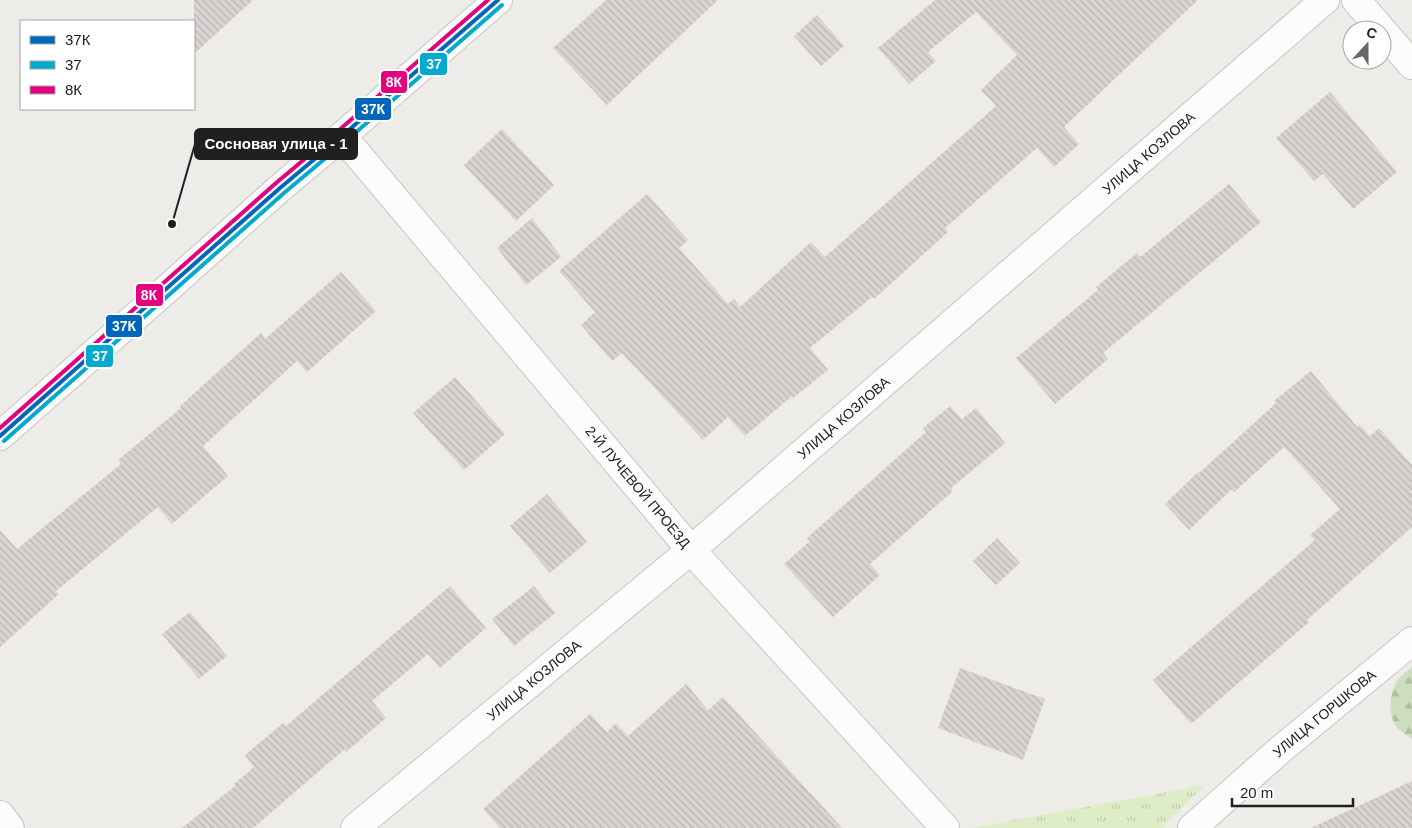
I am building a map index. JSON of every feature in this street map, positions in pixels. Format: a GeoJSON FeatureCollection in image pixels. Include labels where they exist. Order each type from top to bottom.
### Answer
{"type":"FeatureCollection","features":[{"type":"Feature","properties":{"kind":"street"},"geometry":{"type":"LineString","coordinates":[[0,436],[280,188],[498,0]]}},
{"type":"Feature","properties":{"kind":"street","name":"УЛИЦА КОЗЛОВА"},"geometry":{"type":"LineString","coordinates":[[354,828],[690,550],[1325,0]]}},
{"type":"Feature","properties":{"kind":"street"},"geometry":{"type":"LineString","coordinates":[[1356,0],[1412,65]]}},
{"type":"Feature","properties":{"kind":"street","name":"2-Й ЛУЧЕВОЙ ПРОЕЗД"},"geometry":{"type":"LineString","coordinates":[[342,136],[690,550],[945,828]]}},
{"type":"Feature","properties":{"kind":"street","name":"УЛИЦА ГОРШКОВА"},"geometry":{"type":"LineString","coordinates":[[1192,828],[1280,750],[1412,641]]}},
{"type":"Feature","properties":{"kind":"street"},"geometry":{"type":"LineString","coordinates":[[0,815],[10,828]]}},
{"type":"Feature","properties":{"kind":"green space"},"geometry":{"type":"Polygon","coordinates":[[[1412,667],[1412,739],[1396,726],[1390,707],[1391,696],[1397,681],[1412,667]]]}},
{"type":"Feature","properties":{"kind":"green space"},"geometry":{"type":"Polygon","coordinates":[[[1205,785],[1162,828],[971,828],[1205,785]]]}},
{"type":"Feature","properties":{"kind":"building"},"geometry":{"type":"Polygon","coordinates":[[[194,0],[253,0],[195,53],[194,0]]]}},
{"type":"Feature","properties":{"kind":"building"},"geometry":{"type":"Polygon","coordinates":[[[606,0],[718,0],[607,105],[553,48],[606,0]]]}},
{"type":"Feature","properties":{"kind":"building"},"geometry":{"type":"Polygon","coordinates":[[[935,0],[1198,0],[1064,127],[1079,144],[1054,167],[1037,148],[945,228],[948,232],[874,299],[872,297],[810,348],[828,370],[793,398],[792,396],[745,436],[728,417],[703,440],[622,353],[612,361],[581,325],[595,312],[559,271],[647,194],[688,240],[679,248],[728,304],[734,299],[740,307],[811,242],[825,257],[996,106],[981,90],[1017,55],[976,12],[928,52],[936,61],[909,84],[878,48],[935,0]]]}},
{"type":"Feature","properties":{"kind":"building"},"geometry":{"type":"Polygon","coordinates":[[[817,15],[844,46],[821,66],[794,36],[817,15]]]}},
{"type":"Feature","properties":{"kind":"building"},"geometry":{"type":"Polygon","coordinates":[[[1330,92],[1397,172],[1353,209],[1323,174],[1314,181],[1276,138],[1330,92]]]}},
{"type":"Feature","properties":{"kind":"building"},"geometry":{"type":"Polygon","coordinates":[[[502,129],[554,185],[516,221],[464,165],[502,129]]]}},
{"type":"Feature","properties":{"kind":"building"},"geometry":{"type":"Polygon","coordinates":[[[1229,184],[1261,222],[1103,353],[1108,359],[1055,404],[1016,358],[1098,290],[1096,287],[1137,253],[1140,257],[1229,184]]]}},
{"type":"Feature","properties":{"kind":"building"},"geometry":{"type":"Polygon","coordinates":[[[532,218],[561,257],[526,285],[497,248],[532,218]]]}},
{"type":"Feature","properties":{"kind":"building"},"geometry":{"type":"Polygon","coordinates":[[[341,272],[376,311],[307,372],[297,361],[203,446],[228,476],[172,524],[158,507],[56,591],[59,594],[0,647],[0,530],[17,549],[121,464],[118,460],[181,408],[180,406],[261,333],[265,339],[341,272]]]}},
{"type":"Feature","properties":{"kind":"building"},"geometry":{"type":"Polygon","coordinates":[[[1311,371],[1357,427],[1360,425],[1370,436],[1379,428],[1412,465],[1412,527],[1307,620],[1309,622],[1191,724],[1153,680],[1315,540],[1310,535],[1340,509],[1284,447],[1234,492],[1232,489],[1189,530],[1165,504],[1276,403],[1274,401],[1311,371]]]}},
{"type":"Feature","properties":{"kind":"building"},"geometry":{"type":"Polygon","coordinates":[[[455,377],[505,434],[464,470],[413,413],[455,377]]]}},
{"type":"Feature","properties":{"kind":"building"},"geometry":{"type":"Polygon","coordinates":[[[950,406],[962,419],[976,408],[1005,443],[951,488],[953,491],[870,564],[880,575],[833,617],[784,564],[810,541],[807,538],[926,432],[923,428],[950,406]]]}},
{"type":"Feature","properties":{"kind":"building"},"geometry":{"type":"Polygon","coordinates":[[[547,494],[587,542],[550,573],[510,526],[547,494]]]}},
{"type":"Feature","properties":{"kind":"building"},"geometry":{"type":"Polygon","coordinates":[[[997,538],[1020,563],[996,585],[973,561],[997,538]]]}},
{"type":"Feature","properties":{"kind":"building"},"geometry":{"type":"Polygon","coordinates":[[[450,586],[486,628],[440,668],[428,654],[372,701],[386,718],[346,752],[345,749],[253,828],[182,828],[235,786],[234,784],[254,767],[245,755],[283,723],[286,726],[450,586]]]}},
{"type":"Feature","properties":{"kind":"building"},"geometry":{"type":"Polygon","coordinates":[[[534,586],[555,613],[514,646],[492,619],[534,586]]]}},
{"type":"Feature","properties":{"kind":"building"},"geometry":{"type":"Polygon","coordinates":[[[190,612],[227,656],[199,679],[162,634],[190,612]]]}},
{"type":"Feature","properties":{"kind":"building"},"geometry":{"type":"Polygon","coordinates":[[[960,668],[1045,699],[1023,760],[938,728],[960,668]]]}},
{"type":"Feature","properties":{"kind":"building"},"geometry":{"type":"Polygon","coordinates":[[[686,684],[708,710],[723,697],[842,828],[500,828],[483,809],[590,714],[607,732],[616,723],[628,736],[686,684]]]}},
{"type":"Feature","properties":{"kind":"building"},"geometry":{"type":"Polygon","coordinates":[[[1412,781],[1412,828],[1311,828],[1412,781]]]}},
{"type":"Feature","properties":{"kind":"transit line","name":"8К"},"geometry":{"type":"LineString","coordinates":[[0,428],[276,183],[488,0]]}},
{"type":"Feature","properties":{"kind":"transit line","name":"37К"},"geometry":{"type":"LineString","coordinates":[[0,436],[280,188],[498,0]]}},
{"type":"Feature","properties":{"kind":"transit line","name":"37"},"geometry":{"type":"LineString","coordinates":[[4,441],[284,193],[502,5]]}},
{"type":"Feature","properties":{"kind":"place","name":"Сосновая улица - 1"},"geometry":{"type":"Point","coordinates":[172,224]}}]}
